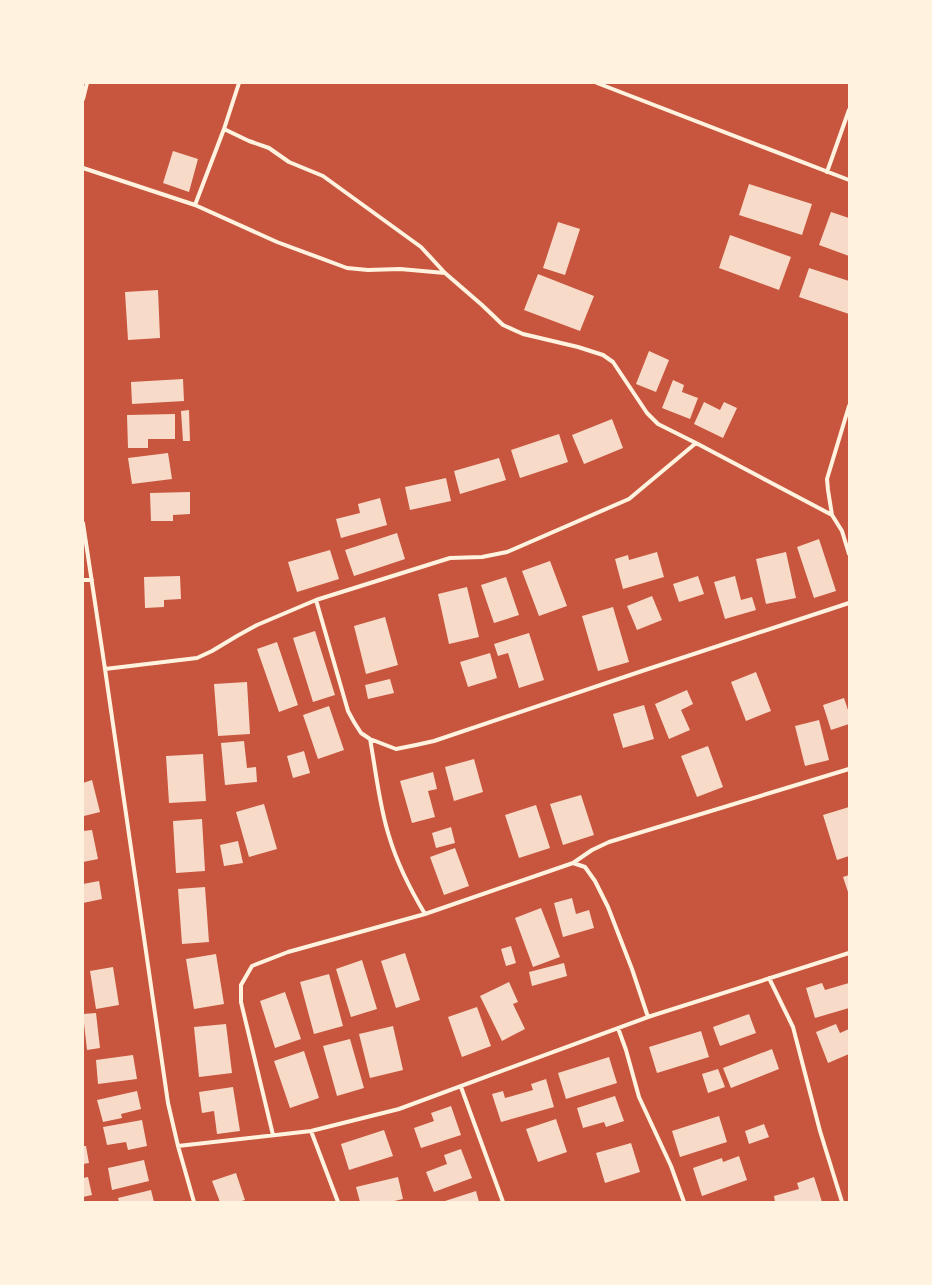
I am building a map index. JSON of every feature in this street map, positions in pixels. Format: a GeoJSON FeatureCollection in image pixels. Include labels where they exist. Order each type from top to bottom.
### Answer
{"type":"FeatureCollection","features":[{"type":"Feature","properties":{"kind":"street"},"geometry":{"type":"LineString","coordinates":[[83,99],[86,83]]}},
{"type":"Feature","properties":{"kind":"street"},"geometry":{"type":"LineString","coordinates":[[196,205],[224,130],[238,83]]}},
{"type":"Feature","properties":{"kind":"street"},"geometry":{"type":"LineString","coordinates":[[597,83],[849,180]]}},
{"type":"Feature","properties":{"kind":"street"},"geometry":{"type":"LineString","coordinates":[[827,172],[849,110]]}},
{"type":"Feature","properties":{"kind":"street"},"geometry":{"type":"LineString","coordinates":[[224,130],[249,142],[269,148],[289,162],[323,176],[421,247],[445,273],[503,325],[523,334],[578,347],[604,355],[613,362],[624,380],[658,424],[832,515]]}},
{"type":"Feature","properties":{"kind":"street"},"geometry":{"type":"LineString","coordinates":[[83,168],[196,205],[277,242],[347,268],[368,270],[400,269],[445,273]]}},
{"type":"Feature","properties":{"kind":"street"},"geometry":{"type":"LineString","coordinates":[[849,406],[827,479],[832,515],[842,531],[849,554]]}},
{"type":"Feature","properties":{"kind":"street"},"geometry":{"type":"LineString","coordinates":[[105,669],[197,658],[258,625],[316,600],[450,558],[482,557],[507,552],[629,500],[696,443]]}},
{"type":"Feature","properties":{"kind":"street"},"geometry":{"type":"LineString","coordinates":[[83,523],[168,1103],[178,1146],[194,1202]]}},
{"type":"Feature","properties":{"kind":"street"},"geometry":{"type":"LineString","coordinates":[[83,580],[92,580]]}},
{"type":"Feature","properties":{"kind":"street"},"geometry":{"type":"LineString","coordinates":[[316,600],[348,711],[361,733],[370,739],[396,749],[434,741],[849,603]]}},
{"type":"Feature","properties":{"kind":"street"},"geometry":{"type":"LineString","coordinates":[[370,739],[388,835],[404,877],[425,914]]}},
{"type":"Feature","properties":{"kind":"street"},"geometry":{"type":"LineString","coordinates":[[273,1135],[241,1002],[242,985],[252,966],[288,952],[425,914],[573,863],[592,850],[609,842],[849,769]]}},
{"type":"Feature","properties":{"kind":"street"},"geometry":{"type":"LineString","coordinates":[[573,863],[585,867],[599,887],[632,968],[648,1017]]}},
{"type":"Feature","properties":{"kind":"street"},"geometry":{"type":"LineString","coordinates":[[178,1146],[311,1131],[399,1109],[648,1017],[849,952]]}},
{"type":"Feature","properties":{"kind":"street"},"geometry":{"type":"LineString","coordinates":[[769,978],[792,1027],[820,1131],[842,1202]]}},
{"type":"Feature","properties":{"kind":"street"},"geometry":{"type":"LineString","coordinates":[[618,1028],[626,1050],[639,1097],[671,1166],[684,1202]]}},
{"type":"Feature","properties":{"kind":"street"},"geometry":{"type":"LineString","coordinates":[[461,1086],[502,1202]]}},
{"type":"Feature","properties":{"kind":"street"},"geometry":{"type":"LineString","coordinates":[[311,1131],[338,1202]]}},
{"type":"Feature","properties":{"kind":"building"},"geometry":{"type":"Polygon","coordinates":[[[173,151],[198,159],[189,192],[163,183],[173,151]]]}},
{"type":"Feature","properties":{"kind":"building"},"geometry":{"type":"Polygon","coordinates":[[[749,184],[812,204],[802,235],[739,215],[749,184]]]}},
{"type":"Feature","properties":{"kind":"building"},"geometry":{"type":"Polygon","coordinates":[[[831,212],[849,218],[849,256],[819,245],[831,212]]]}},
{"type":"Feature","properties":{"kind":"building"},"geometry":{"type":"Polygon","coordinates":[[[558,222],[580,229],[565,275],[543,268],[558,222]]]}},
{"type":"Feature","properties":{"kind":"building"},"geometry":{"type":"Polygon","coordinates":[[[730,235],[791,257],[779,290],[719,268],[730,235]]]}},
{"type":"Feature","properties":{"kind":"building"},"geometry":{"type":"Polygon","coordinates":[[[809,268],[849,281],[849,314],[799,297],[809,268]]]}},
{"type":"Feature","properties":{"kind":"building"},"geometry":{"type":"Polygon","coordinates":[[[538,274],[594,296],[580,331],[524,310],[538,274]]]}},
{"type":"Feature","properties":{"kind":"building"},"geometry":{"type":"Polygon","coordinates":[[[158,290],[160,338],[128,340],[125,292],[158,290]]]}},
{"type":"Feature","properties":{"kind":"building"},"geometry":{"type":"Polygon","coordinates":[[[649,351],[669,360],[656,392],[636,384],[649,351]]]}},
{"type":"Feature","properties":{"kind":"building"},"geometry":{"type":"Polygon","coordinates":[[[183,379],[184,401],[132,404],[131,382],[183,379]]]}},
{"type":"Feature","properties":{"kind":"building"},"geometry":{"type":"Polygon","coordinates":[[[673,380],[684,385],[682,392],[698,398],[690,419],[662,408],[673,380]]]}},
{"type":"Feature","properties":{"kind":"building"},"geometry":{"type":"Polygon","coordinates":[[[704,402],[720,410],[724,402],[737,408],[723,438],[694,424],[704,402]]]}},
{"type":"Feature","properties":{"kind":"building"},"geometry":{"type":"Polygon","coordinates":[[[189,410],[190,441],[183,441],[181,411],[189,410]]]}},
{"type":"Feature","properties":{"kind":"building"},"geometry":{"type":"Polygon","coordinates":[[[175,414],[175,439],[148,439],[148,448],[128,448],[127,415],[175,414]]]}},
{"type":"Feature","properties":{"kind":"building"},"geometry":{"type":"Polygon","coordinates":[[[612,419],[623,448],[584,464],[572,435],[612,419]]]}},
{"type":"Feature","properties":{"kind":"building"},"geometry":{"type":"Polygon","coordinates":[[[559,434],[568,462],[520,478],[511,450],[559,434]]]}},
{"type":"Feature","properties":{"kind":"building"},"geometry":{"type":"Polygon","coordinates":[[[168,453],[172,479],[132,484],[128,458],[168,453]]]}},
{"type":"Feature","properties":{"kind":"building"},"geometry":{"type":"Polygon","coordinates":[[[499,458],[506,480],[460,494],[454,471],[499,458]]]}},
{"type":"Feature","properties":{"kind":"building"},"geometry":{"type":"Polygon","coordinates":[[[446,478],[451,501],[410,510],[405,487],[446,478]]]}},
{"type":"Feature","properties":{"kind":"building"},"geometry":{"type":"Polygon","coordinates":[[[190,492],[190,514],[173,515],[173,521],[151,521],[150,493],[190,492]]]}},
{"type":"Feature","properties":{"kind":"building"},"geometry":{"type":"Polygon","coordinates":[[[380,498],[387,525],[341,538],[336,519],[360,513],[358,504],[380,498]]]}},
{"type":"Feature","properties":{"kind":"building"},"geometry":{"type":"Polygon","coordinates":[[[397,533],[405,559],[354,576],[345,550],[397,533]]]}},
{"type":"Feature","properties":{"kind":"building"},"geometry":{"type":"Polygon","coordinates":[[[819,539],[836,591],[814,598],[797,547],[819,539]]]}},
{"type":"Feature","properties":{"kind":"building"},"geometry":{"type":"Polygon","coordinates":[[[330,550],[339,579],[297,592],[288,562],[330,550]]]}},
{"type":"Feature","properties":{"kind":"building"},"geometry":{"type":"Polygon","coordinates":[[[657,552],[664,577],[623,589],[615,559],[628,555],[629,560],[657,552]]]}},
{"type":"Feature","properties":{"kind":"building"},"geometry":{"type":"Polygon","coordinates":[[[786,552],[796,598],[766,604],[756,559],[786,552]]]}},
{"type":"Feature","properties":{"kind":"building"},"geometry":{"type":"Polygon","coordinates":[[[550,561],[567,606],[539,616],[522,571],[550,561]]]}},
{"type":"Feature","properties":{"kind":"building"},"geometry":{"type":"Polygon","coordinates":[[[180,576],[181,599],[164,600],[164,607],[145,608],[144,577],[180,576]]]}},
{"type":"Feature","properties":{"kind":"building"},"geometry":{"type":"Polygon","coordinates":[[[698,576],[704,594],[679,602],[673,584],[698,576]]]}},
{"type":"Feature","properties":{"kind":"building"},"geometry":{"type":"Polygon","coordinates":[[[735,576],[741,600],[752,597],[756,610],[725,619],[714,582],[735,576]]]}},
{"type":"Feature","properties":{"kind":"building"},"geometry":{"type":"Polygon","coordinates":[[[506,577],[519,615],[494,623],[481,585],[506,577]]]}},
{"type":"Feature","properties":{"kind":"building"},"geometry":{"type":"Polygon","coordinates":[[[467,587],[479,637],[449,644],[438,594],[467,587]]]}},
{"type":"Feature","properties":{"kind":"building"},"geometry":{"type":"Polygon","coordinates":[[[652,596],[662,620],[637,630],[627,606],[652,596]]]}},
{"type":"Feature","properties":{"kind":"building"},"geometry":{"type":"Polygon","coordinates":[[[613,607],[629,662],[598,671],[582,616],[613,607]]]}},
{"type":"Feature","properties":{"kind":"building"},"geometry":{"type":"Polygon","coordinates":[[[385,617],[398,665],[366,674],[354,626],[385,617]]]}},
{"type":"Feature","properties":{"kind":"building"},"geometry":{"type":"Polygon","coordinates":[[[315,631],[335,695],[313,702],[293,638],[315,631]]]}},
{"type":"Feature","properties":{"kind":"building"},"geometry":{"type":"Polygon","coordinates":[[[529,633],[544,680],[519,688],[508,653],[498,656],[494,644],[529,633]]]}},
{"type":"Feature","properties":{"kind":"building"},"geometry":{"type":"Polygon","coordinates":[[[277,642],[298,705],[279,712],[257,649],[277,642]]]}},
{"type":"Feature","properties":{"kind":"building"},"geometry":{"type":"Polygon","coordinates":[[[490,653],[497,678],[468,687],[460,662],[490,653]]]}},
{"type":"Feature","properties":{"kind":"building"},"geometry":{"type":"Polygon","coordinates":[[[756,672],[771,711],[746,721],[731,682],[756,672]]]}},
{"type":"Feature","properties":{"kind":"building"},"geometry":{"type":"Polygon","coordinates":[[[390,679],[394,693],[368,699],[365,685],[390,679]]]}},
{"type":"Feature","properties":{"kind":"building"},"geometry":{"type":"Polygon","coordinates":[[[247,682],[250,734],[218,736],[214,684],[247,682]]]}},
{"type":"Feature","properties":{"kind":"building"},"geometry":{"type":"Polygon","coordinates":[[[687,690],[693,704],[681,710],[690,730],[669,739],[655,704],[687,690]]]}},
{"type":"Feature","properties":{"kind":"building"},"geometry":{"type":"Polygon","coordinates":[[[844,698],[849,713],[849,724],[831,730],[823,705],[844,698]]]}},
{"type":"Feature","properties":{"kind":"building"},"geometry":{"type":"Polygon","coordinates":[[[644,705],[654,739],[623,748],[613,714],[644,705]]]}},
{"type":"Feature","properties":{"kind":"building"},"geometry":{"type":"Polygon","coordinates":[[[329,706],[344,750],[318,759],[303,715],[329,706]]]}},
{"type":"Feature","properties":{"kind":"building"},"geometry":{"type":"Polygon","coordinates":[[[819,720],[829,760],[805,766],[795,726],[819,720]]]}},
{"type":"Feature","properties":{"kind":"building"},"geometry":{"type":"Polygon","coordinates":[[[244,741],[247,768],[256,767],[257,782],[225,785],[221,743],[244,741]]]}},
{"type":"Feature","properties":{"kind":"building"},"geometry":{"type":"Polygon","coordinates":[[[708,746],[723,787],[697,797],[681,756],[708,746]]]}},
{"type":"Feature","properties":{"kind":"building"},"geometry":{"type":"Polygon","coordinates":[[[304,751],[310,773],[293,778],[287,756],[304,751]]]}},
{"type":"Feature","properties":{"kind":"building"},"geometry":{"type":"Polygon","coordinates":[[[203,754],[206,801],[169,803],[166,756],[203,754]]]}},
{"type":"Feature","properties":{"kind":"building"},"geometry":{"type":"Polygon","coordinates":[[[474,759],[483,792],[454,801],[445,767],[474,759]]]}},
{"type":"Feature","properties":{"kind":"building"},"geometry":{"type":"Polygon","coordinates":[[[433,772],[437,789],[428,791],[435,817],[412,823],[400,781],[433,772]]]}},
{"type":"Feature","properties":{"kind":"building"},"geometry":{"type":"Polygon","coordinates":[[[92,780],[100,812],[84,816],[83,783],[92,780]]]}},
{"type":"Feature","properties":{"kind":"building"},"geometry":{"type":"Polygon","coordinates":[[[581,795],[594,835],[563,845],[550,804],[581,795]]]}},
{"type":"Feature","properties":{"kind":"building"},"geometry":{"type":"Polygon","coordinates":[[[264,804],[277,849],[249,857],[236,812],[264,804]]]}},
{"type":"Feature","properties":{"kind":"building"},"geometry":{"type":"Polygon","coordinates":[[[536,805],[550,848],[519,858],[505,815],[536,805]]]}},
{"type":"Feature","properties":{"kind":"building"},"geometry":{"type":"Polygon","coordinates":[[[849,807],[849,856],[837,860],[823,815],[849,807]]]}},
{"type":"Feature","properties":{"kind":"building"},"geometry":{"type":"Polygon","coordinates":[[[202,819],[205,871],[176,873],[173,821],[202,819]]]}},
{"type":"Feature","properties":{"kind":"building"},"geometry":{"type":"Polygon","coordinates":[[[451,827],[455,843],[436,848],[432,833],[451,827]]]}},
{"type":"Feature","properties":{"kind":"building"},"geometry":{"type":"Polygon","coordinates":[[[92,830],[98,859],[83,862],[83,831],[92,830]]]}},
{"type":"Feature","properties":{"kind":"building"},"geometry":{"type":"Polygon","coordinates":[[[238,841],[243,863],[224,866],[220,845],[238,841]]]}},
{"type":"Feature","properties":{"kind":"building"},"geometry":{"type":"Polygon","coordinates":[[[455,848],[469,886],[444,895],[430,857],[455,848]]]}},
{"type":"Feature","properties":{"kind":"building"},"geometry":{"type":"Polygon","coordinates":[[[849,875],[849,895],[843,877],[849,875]]]}},
{"type":"Feature","properties":{"kind":"building"},"geometry":{"type":"Polygon","coordinates":[[[99,881],[102,899],[83,903],[83,884],[99,881]]]}},
{"type":"Feature","properties":{"kind":"building"},"geometry":{"type":"Polygon","coordinates":[[[205,887],[209,942],[182,944],[178,889],[205,887]]]}},
{"type":"Feature","properties":{"kind":"building"},"geometry":{"type":"Polygon","coordinates":[[[572,898],[576,914],[589,910],[594,928],[563,937],[554,903],[572,898]]]}},
{"type":"Feature","properties":{"kind":"building"},"geometry":{"type":"Polygon","coordinates":[[[541,908],[560,957],[533,967],[515,918],[541,908]]]}},
{"type":"Feature","properties":{"kind":"building"},"geometry":{"type":"Polygon","coordinates":[[[511,946],[516,963],[506,966],[501,949],[511,946]]]}},
{"type":"Feature","properties":{"kind":"building"},"geometry":{"type":"Polygon","coordinates":[[[405,953],[420,1000],[396,1008],[381,961],[405,953]]]}},
{"type":"Feature","properties":{"kind":"building"},"geometry":{"type":"Polygon","coordinates":[[[216,954],[224,1004],[194,1009],[186,959],[216,954]]]}},
{"type":"Feature","properties":{"kind":"building"},"geometry":{"type":"Polygon","coordinates":[[[362,960],[377,1009],[351,1017],[336,969],[362,960]]]}},
{"type":"Feature","properties":{"kind":"building"},"geometry":{"type":"Polygon","coordinates":[[[564,963],[567,976],[532,986],[529,972],[564,963]]]}},
{"type":"Feature","properties":{"kind":"building"},"geometry":{"type":"Polygon","coordinates":[[[113,967],[119,1005],[96,1009],[90,971],[113,967]]]}},
{"type":"Feature","properties":{"kind":"building"},"geometry":{"type":"Polygon","coordinates":[[[329,974],[343,1026],[314,1034],[300,982],[329,974]]]}},
{"type":"Feature","properties":{"kind":"building"},"geometry":{"type":"Polygon","coordinates":[[[509,982],[518,1002],[513,1004],[525,1029],[502,1041],[480,996],[509,982]]]}},
{"type":"Feature","properties":{"kind":"building"},"geometry":{"type":"Polygon","coordinates":[[[822,983],[825,990],[849,983],[849,1008],[815,1018],[806,988],[822,983]]]}},
{"type":"Feature","properties":{"kind":"building"},"geometry":{"type":"Polygon","coordinates":[[[285,992],[301,1039],[275,1048],[260,1001],[285,992]]]}},
{"type":"Feature","properties":{"kind":"building"},"geometry":{"type":"Polygon","coordinates":[[[477,1007],[491,1046],[462,1057],[448,1017],[477,1007]]]}},
{"type":"Feature","properties":{"kind":"building"},"geometry":{"type":"Polygon","coordinates":[[[96,1013],[100,1048],[87,1050],[83,1014],[96,1013]]]}},
{"type":"Feature","properties":{"kind":"building"},"geometry":{"type":"Polygon","coordinates":[[[749,1014],[756,1033],[720,1046],[713,1027],[749,1014]]]}},
{"type":"Feature","properties":{"kind":"building"},"geometry":{"type":"Polygon","coordinates":[[[226,1024],[232,1073],[199,1077],[194,1027],[226,1024]]]}},
{"type":"Feature","properties":{"kind":"building"},"geometry":{"type":"Polygon","coordinates":[[[836,1024],[840,1033],[849,1029],[849,1054],[828,1063],[816,1032],[836,1024]]]}},
{"type":"Feature","properties":{"kind":"building"},"geometry":{"type":"Polygon","coordinates":[[[393,1026],[403,1070],[370,1078],[359,1034],[393,1026]]]}},
{"type":"Feature","properties":{"kind":"building"},"geometry":{"type":"Polygon","coordinates":[[[701,1031],[709,1057],[657,1073],[649,1047],[701,1031]]]}},
{"type":"Feature","properties":{"kind":"building"},"geometry":{"type":"Polygon","coordinates":[[[350,1039],[364,1088],[337,1096],[323,1046],[350,1039]]]}},
{"type":"Feature","properties":{"kind":"building"},"geometry":{"type":"Polygon","coordinates":[[[772,1049],[779,1069],[731,1088],[723,1068],[772,1049]]]}},
{"type":"Feature","properties":{"kind":"building"},"geometry":{"type":"Polygon","coordinates":[[[304,1051],[319,1098],[290,1108],[274,1061],[304,1051]]]}},
{"type":"Feature","properties":{"kind":"building"},"geometry":{"type":"Polygon","coordinates":[[[133,1055],[137,1079],[98,1084],[96,1060],[133,1055]]]}},
{"type":"Feature","properties":{"kind":"building"},"geometry":{"type":"Polygon","coordinates":[[[609,1057],[617,1083],[566,1099],[558,1073],[609,1057]]]}},
{"type":"Feature","properties":{"kind":"building"},"geometry":{"type":"Polygon","coordinates":[[[718,1069],[725,1087],[708,1093],[702,1074],[718,1069]]]}},
{"type":"Feature","properties":{"kind":"building"},"geometry":{"type":"Polygon","coordinates":[[[546,1079],[554,1107],[501,1122],[492,1094],[503,1091],[505,1098],[533,1090],[531,1084],[546,1079]]]}},
{"type":"Feature","properties":{"kind":"building"},"geometry":{"type":"Polygon","coordinates":[[[233,1087],[240,1131],[217,1134],[214,1111],[202,1113],[199,1092],[233,1087]]]}},
{"type":"Feature","properties":{"kind":"building"},"geometry":{"type":"Polygon","coordinates":[[[137,1091],[141,1109],[121,1114],[122,1118],[103,1122],[97,1100],[137,1091]]]}},
{"type":"Feature","properties":{"kind":"building"},"geometry":{"type":"Polygon","coordinates":[[[615,1096],[624,1121],[606,1127],[604,1122],[583,1128],[577,1108],[615,1096]]]}},
{"type":"Feature","properties":{"kind":"building"},"geometry":{"type":"Polygon","coordinates":[[[451,1106],[461,1135],[421,1148],[414,1128],[434,1121],[431,1113],[451,1106]]]}},
{"type":"Feature","properties":{"kind":"building"},"geometry":{"type":"Polygon","coordinates":[[[719,1116],[727,1142],[680,1157],[672,1131],[719,1116]]]}},
{"type":"Feature","properties":{"kind":"building"},"geometry":{"type":"Polygon","coordinates":[[[556,1119],[567,1152],[538,1162],[526,1129],[556,1119]]]}},
{"type":"Feature","properties":{"kind":"building"},"geometry":{"type":"Polygon","coordinates":[[[142,1120],[147,1146],[128,1150],[126,1142],[107,1145],[103,1127],[142,1120]]]}},
{"type":"Feature","properties":{"kind":"building"},"geometry":{"type":"Polygon","coordinates":[[[764,1124],[769,1137],[749,1144],[745,1131],[764,1124]]]}},
{"type":"Feature","properties":{"kind":"building"},"geometry":{"type":"Polygon","coordinates":[[[384,1130],[393,1156],[349,1170],[341,1144],[384,1130]]]}},
{"type":"Feature","properties":{"kind":"building"},"geometry":{"type":"Polygon","coordinates":[[[631,1143],[640,1172],[605,1183],[596,1153],[631,1143]]]}},
{"type":"Feature","properties":{"kind":"building"},"geometry":{"type":"Polygon","coordinates":[[[83,1146],[86,1146],[89,1163],[83,1164],[83,1146]]]}},
{"type":"Feature","properties":{"kind":"building"},"geometry":{"type":"Polygon","coordinates":[[[461,1149],[472,1178],[434,1192],[426,1172],[447,1164],[444,1155],[461,1149]]]}},
{"type":"Feature","properties":{"kind":"building"},"geometry":{"type":"Polygon","coordinates":[[[739,1156],[747,1180],[702,1196],[693,1168],[722,1158],[723,1162],[739,1156]]]}},
{"type":"Feature","properties":{"kind":"building"},"geometry":{"type":"Polygon","coordinates":[[[144,1160],[149,1181],[112,1190],[108,1168],[144,1160]]]}},
{"type":"Feature","properties":{"kind":"building"},"geometry":{"type":"Polygon","coordinates":[[[236,1173],[245,1200],[238,1202],[220,1202],[212,1181],[236,1173]]]}},
{"type":"Feature","properties":{"kind":"building"},"geometry":{"type":"Polygon","coordinates":[[[88,1177],[92,1195],[83,1197],[83,1178],[88,1177]]]}},
{"type":"Feature","properties":{"kind":"building"},"geometry":{"type":"Polygon","coordinates":[[[398,1177],[403,1199],[390,1202],[360,1202],[356,1187],[398,1177]]]}},
{"type":"Feature","properties":{"kind":"building"},"geometry":{"type":"Polygon","coordinates":[[[814,1177],[822,1202],[775,1202],[774,1196],[799,1189],[797,1183],[814,1177]]]}},
{"type":"Feature","properties":{"kind":"building"},"geometry":{"type":"Polygon","coordinates":[[[151,1190],[154,1202],[119,1202],[118,1198],[151,1190]]]}},
{"type":"Feature","properties":{"kind":"building"},"geometry":{"type":"Polygon","coordinates":[[[476,1191],[479,1202],[442,1202],[476,1191]]]}}]}
